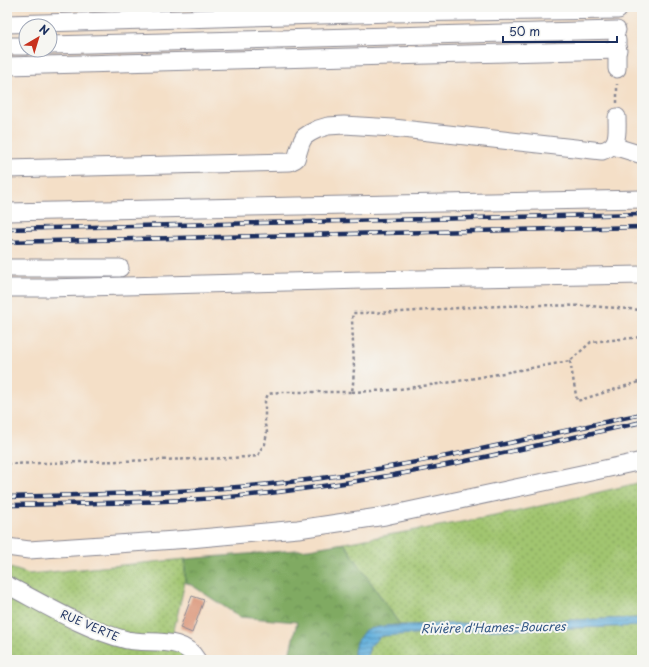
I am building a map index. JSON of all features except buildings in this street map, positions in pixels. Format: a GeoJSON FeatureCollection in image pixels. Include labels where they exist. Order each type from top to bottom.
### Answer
{"type":"FeatureCollection","features":[{"type":"Feature","properties":{"kind":"street"},"geometry":{"type":"LineString","coordinates":[[7,24],[618,8],[618,70]]}},
{"type":"Feature","properties":{"kind":"street"},"geometry":{"type":"LineString","coordinates":[[58,45],[617,30]]}},
{"type":"Feature","properties":{"kind":"street"},"geometry":{"type":"LineString","coordinates":[[7,46],[18,46]]}},
{"type":"Feature","properties":{"kind":"street"},"geometry":{"type":"LineString","coordinates":[[7,66],[157,61],[446,56],[618,50]]}},
{"type":"Feature","properties":{"kind":"street"},"geometry":{"type":"LineString","coordinates":[[7,169],[290,162],[296,159],[304,137],[318,129],[328,126],[344,125],[393,128],[602,152],[613,146],[616,140],[617,117]]}},
{"type":"Feature","properties":{"kind":"street"},"geometry":{"type":"LineString","coordinates":[[613,146],[642,155]]}},
{"type":"Feature","properties":{"kind":"street"},"geometry":{"type":"LineString","coordinates":[[7,212],[642,199]]}},
{"type":"Feature","properties":{"kind":"street"},"geometry":{"type":"LineString","coordinates":[[7,268],[120,268]]}},
{"type":"Feature","properties":{"kind":"street"},"geometry":{"type":"LineString","coordinates":[[7,288],[642,275]]}},
{"type":"Feature","properties":{"kind":"street"},"geometry":{"type":"LineString","coordinates":[[7,547],[29,550],[190,539],[298,529],[385,516],[441,505],[642,461]]}},
{"type":"Feature","properties":{"kind":"street","name":"RUE VERTE"},"geometry":{"type":"LineString","coordinates":[[7,585],[80,623],[128,640],[141,642],[167,642],[175,644],[192,652],[196,660]]}},
{"type":"Feature","properties":{"kind":"path"},"geometry":{"type":"LineString","coordinates":[[617,117],[618,70]]}},
{"type":"Feature","properties":{"kind":"path"},"geometry":{"type":"LineString","coordinates":[[352,392],[354,378],[353,313],[536,305],[590,306],[642,310]]}},
{"type":"Feature","properties":{"kind":"path"},"geometry":{"type":"LineString","coordinates":[[7,464],[233,458],[258,456],[265,444],[265,401],[268,394],[279,392],[352,392],[392,390],[453,382],[570,361],[591,342],[642,337]]}},
{"type":"Feature","properties":{"kind":"path"},"geometry":{"type":"LineString","coordinates":[[570,361],[577,401],[642,381]]}},
{"type":"Feature","properties":{"kind":"green space"},"geometry":{"type":"Polygon","coordinates":[[[642,482],[642,618],[400,625],[344,543],[506,514],[642,482]]]}},
{"type":"Feature","properties":{"kind":"green space"},"geometry":{"type":"Polygon","coordinates":[[[344,543],[400,625],[384,626],[354,652],[355,660],[288,660],[297,622],[240,617],[185,582],[185,559],[309,549],[344,543]]]}},
{"type":"Feature","properties":{"kind":"green space"},"geometry":{"type":"Polygon","coordinates":[[[185,559],[185,582],[173,634],[188,660],[7,660],[7,567],[29,574],[185,559]]]}},
{"type":"Feature","properties":{"kind":"green space"},"geometry":{"type":"Polygon","coordinates":[[[642,626],[642,660],[366,660],[370,646],[381,636],[459,631],[642,626]]]}},
{"type":"Feature","properties":{"kind":"water","name":"Rivière d'Hames-Boucres"},"geometry":{"type":"Polygon","coordinates":[[[642,618],[642,626],[459,631],[381,636],[370,646],[366,660],[355,660],[354,652],[356,642],[365,630],[384,626],[642,618]]]}},
{"type":"Feature","properties":{"kind":"railway"},"geometry":{"type":"LineString","coordinates":[[7,229],[642,214]]}},
{"type":"Feature","properties":{"kind":"railway"},"geometry":{"type":"LineString","coordinates":[[7,242],[642,227]]}},
{"type":"Feature","properties":{"kind":"railway"},"geometry":{"type":"LineString","coordinates":[[7,497],[204,489],[283,483],[322,478],[443,457],[642,414]]}},
{"type":"Feature","properties":{"kind":"railway"},"geometry":{"type":"LineString","coordinates":[[7,505],[176,500],[244,496],[296,490],[421,470],[642,422]]}}]}
